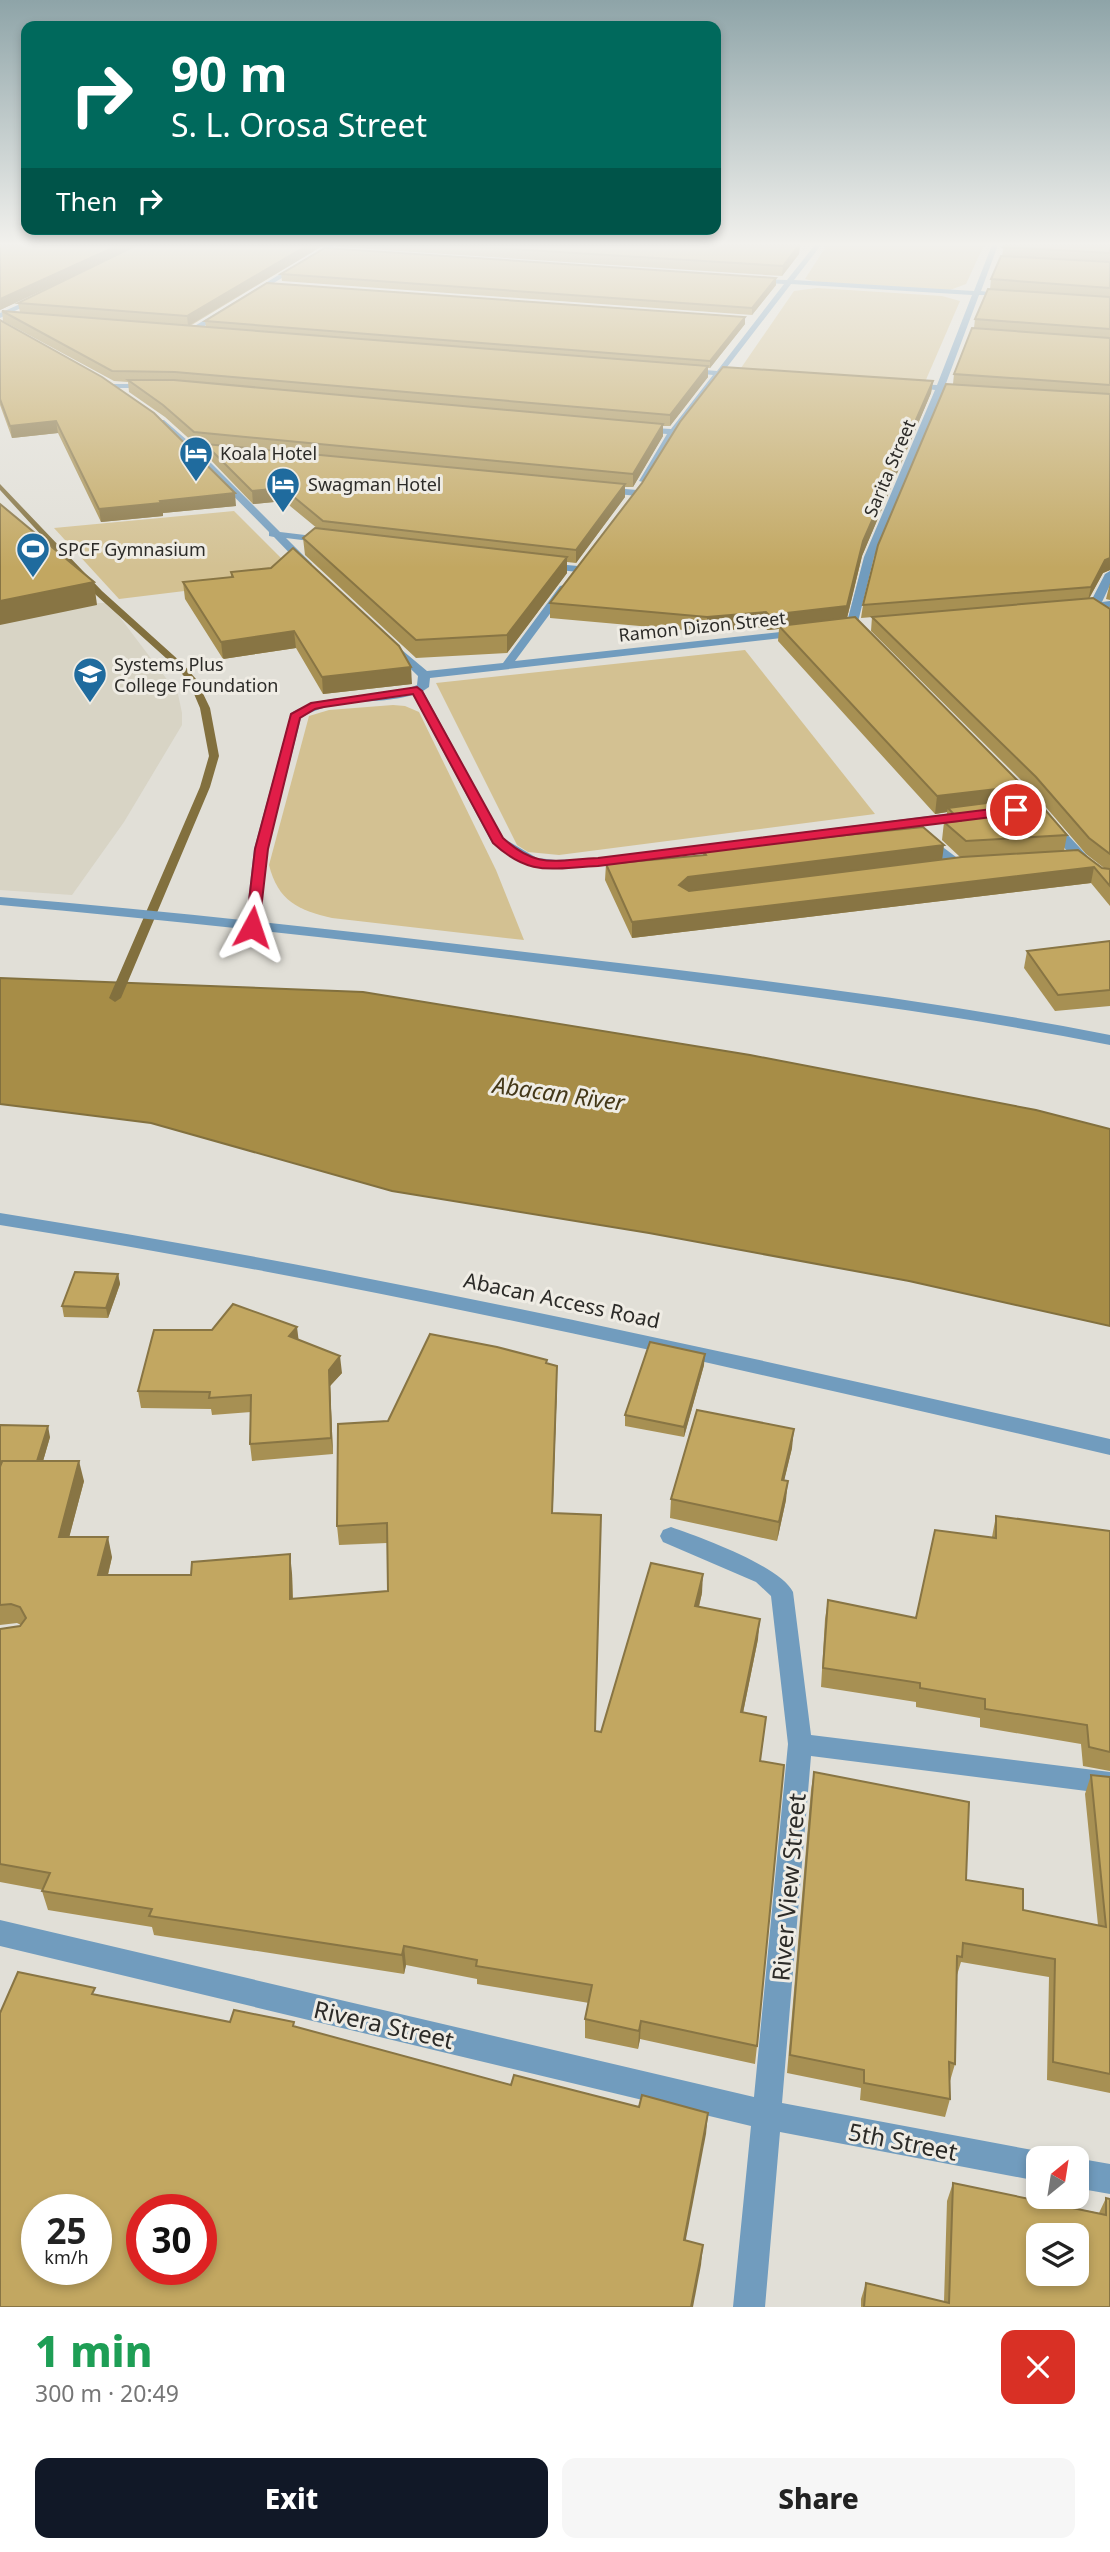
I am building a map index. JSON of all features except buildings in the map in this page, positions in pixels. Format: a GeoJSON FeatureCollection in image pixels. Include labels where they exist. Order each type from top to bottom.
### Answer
{"type":"FeatureCollection","features":[{"type":"Feature","properties":{"kind":"street"},"geometry":{"type":"LineString","coordinates":[[628,504],[637,494],[673,432],[733,353]]}},
{"type":"Feature","properties":{"kind":"street","name":"Sarita Street"},"geometry":{"type":"LineString","coordinates":[[874,648],[853,627],[852,619],[860,601],[869,556],[953,353]]}},
{"type":"Feature","properties":{"kind":"street"},"geometry":{"type":"LineString","coordinates":[[676,370],[745,375]]}},
{"type":"Feature","properties":{"kind":"street"},"geometry":{"type":"LineString","coordinates":[[102,380],[132,400]]}},
{"type":"Feature","properties":{"kind":"street"},"geometry":{"type":"LineString","coordinates":[[112,386],[164,386]]}},
{"type":"Feature","properties":{"kind":"street"},"geometry":{"type":"LineString","coordinates":[[898,386],[979,391]]}},
{"type":"Feature","properties":{"kind":"street"},"geometry":{"type":"LineString","coordinates":[[152,415],[193,450],[314,572]]}},
{"type":"Feature","properties":{"kind":"street"},"geometry":{"type":"LineString","coordinates":[[631,428],[673,432]]}},
{"type":"Feature","properties":{"kind":"street"},"geometry":{"type":"LineString","coordinates":[[193,450],[214,452]]}},
{"type":"Feature","properties":{"kind":"street"},"geometry":{"type":"LineString","coordinates":[[595,489],[637,494]]}},
{"type":"Feature","properties":{"kind":"street"},"geometry":{"type":"LineString","coordinates":[[274,534],[336,541]]}},
{"type":"Feature","properties":{"kind":"street"},"geometry":{"type":"LineString","coordinates":[[506,666],[586,559]]}},
{"type":"Feature","properties":{"kind":"street"},"geometry":{"type":"LineString","coordinates":[[536,565],[578,569]]}},
{"type":"Feature","properties":{"kind":"street"},"geometry":{"type":"LineString","coordinates":[[1094,606],[1110,574]]}},
{"type":"Feature","properties":{"kind":"street"},"geometry":{"type":"LineString","coordinates":[[1068,608],[1110,604]]}},
{"type":"Feature","properties":{"kind":"street"},"geometry":{"type":"LineString","coordinates":[[1094,606],[1110,619]]}},
{"type":"Feature","properties":{"kind":"street","name":"Ramon Dizon Street"},"geometry":{"type":"LineString","coordinates":[[424,675],[812,632]]}},
{"type":"Feature","properties":{"kind":"street"},"geometry":{"type":"LineString","coordinates":[[252,927],[261,849],[295,716],[311,706],[417,691],[425,683],[424,675],[385,638]]}},
{"type":"Feature","properties":{"kind":"street"},"geometry":{"type":"LineString","coordinates":[[417,691],[497,840],[517,858],[536,864],[598,862],[976,814]]}},
{"type":"Feature","properties":{"kind":"street"},"geometry":{"type":"LineString","coordinates":[[997,769],[1036,808],[1072,859],[1097,873]]}},
{"type":"Feature","properties":{"kind":"street"},"geometry":{"type":"LineString","coordinates":[[1012,810],[1036,808]]}},
{"type":"Feature","properties":{"kind":"street"},"geometry":{"type":"LineString","coordinates":[[909,822],[966,866],[932,869]]}},
{"type":"Feature","properties":{"kind":"street"},"geometry":{"type":"LineString","coordinates":[[5,902],[420,943],[847,996],[982,1015],[1110,1040]]}},
{"type":"Feature","properties":{"kind":"street","name":"Abacan Access Road"},"geometry":{"type":"LineString","coordinates":[[0,1219],[142,1241],[608,1331],[1110,1447]]}},
{"type":"Feature","properties":{"kind":"street","name":"River View Street"},"geometry":{"type":"LineString","coordinates":[[671,1536],[764,1576],[782,1592],[800,1744],[749,2307]]}},
{"type":"Feature","properties":{"kind":"street"},"geometry":{"type":"LineString","coordinates":[[800,1744],[1110,1783]]}},
{"type":"Feature","properties":{"kind":"street","name":"Rivera Street"},"geometry":{"type":"LineString","coordinates":[[0,1933],[768,2115]]}},
{"type":"Feature","properties":{"kind":"street","name":"5th Street"},"geometry":{"type":"LineString","coordinates":[[768,2115],[1026,2164]]}},
{"type":"Feature","properties":{"kind":"street"},"geometry":{"type":"LineString","coordinates":[[1089,2175],[1110,2179]]}},
{"type":"Feature","properties":{"kind":"shaded area"},"geometry":{"type":"Polygon","coordinates":[[[752,353],[938,353],[925,382],[741,368],[752,353]]]}},
{"type":"Feature","properties":{"kind":"shaded area"},"geometry":{"type":"Polygon","coordinates":[[[234,511],[300,577],[119,599],[54,528],[234,511]]]}},
{"type":"Feature","properties":{"kind":"shaded area","name":"Systems Plus College Foundation"},"geometry":{"type":"Polygon","coordinates":[[[0,517],[95,603],[109,603],[178,694],[182,713],[182,725],[124,822],[72,895],[0,890],[0,517]]]}},
{"type":"Feature","properties":{"kind":"shaded area"},"geometry":{"type":"Polygon","coordinates":[[[745,650],[875,814],[559,855],[528,852],[517,845],[436,683],[745,650]]]}},
{"type":"Feature","properties":{"kind":"shaded area"},"geometry":{"type":"Polygon","coordinates":[[[405,706],[419,712],[496,870],[524,940],[332,918],[299,907],[278,887],[269,865],[309,716],[329,710],[405,706]]]}},
{"type":"Feature","properties":{"kind":"water","name":"Abacan River"},"geometry":{"type":"Polygon","coordinates":[[[0,978],[363,992],[750,1055],[1036,1110],[1110,1129],[1110,1326],[909,1281],[649,1233],[392,1191],[151,1123],[0,1104],[0,978]]]}},
{"type":"Feature","properties":{"kind":"waterway"},"geometry":{"type":"LineString","coordinates":[[0,486],[99,593],[180,666],[193,681],[205,708],[214,756],[205,787],[115,998]]}},
{"type":"Feature","properties":{"kind":"place","name":"Koala Hotel"},"geometry":{"type":"Point","coordinates":[196,483]}},
{"type":"Feature","properties":{"kind":"place","name":"Swagman Hotel"},"geometry":{"type":"Point","coordinates":[283,514]}},
{"type":"Feature","properties":{"kind":"place","name":"SPCF Gymnasium"},"geometry":{"type":"Point","coordinates":[33,579]}},
{"type":"Feature","properties":{"kind":"place","name":"Systems Plus College Foundation"},"geometry":{"type":"Point","coordinates":[90,704]}},
{"type":"Feature","properties":{"kind":"route"},"geometry":{"type":"LineString","coordinates":[[252,927],[261,849],[295,716],[302,710],[324,703],[417,691],[497,840],[517,858],[536,864],[598,862],[1016,810]]}}]}
